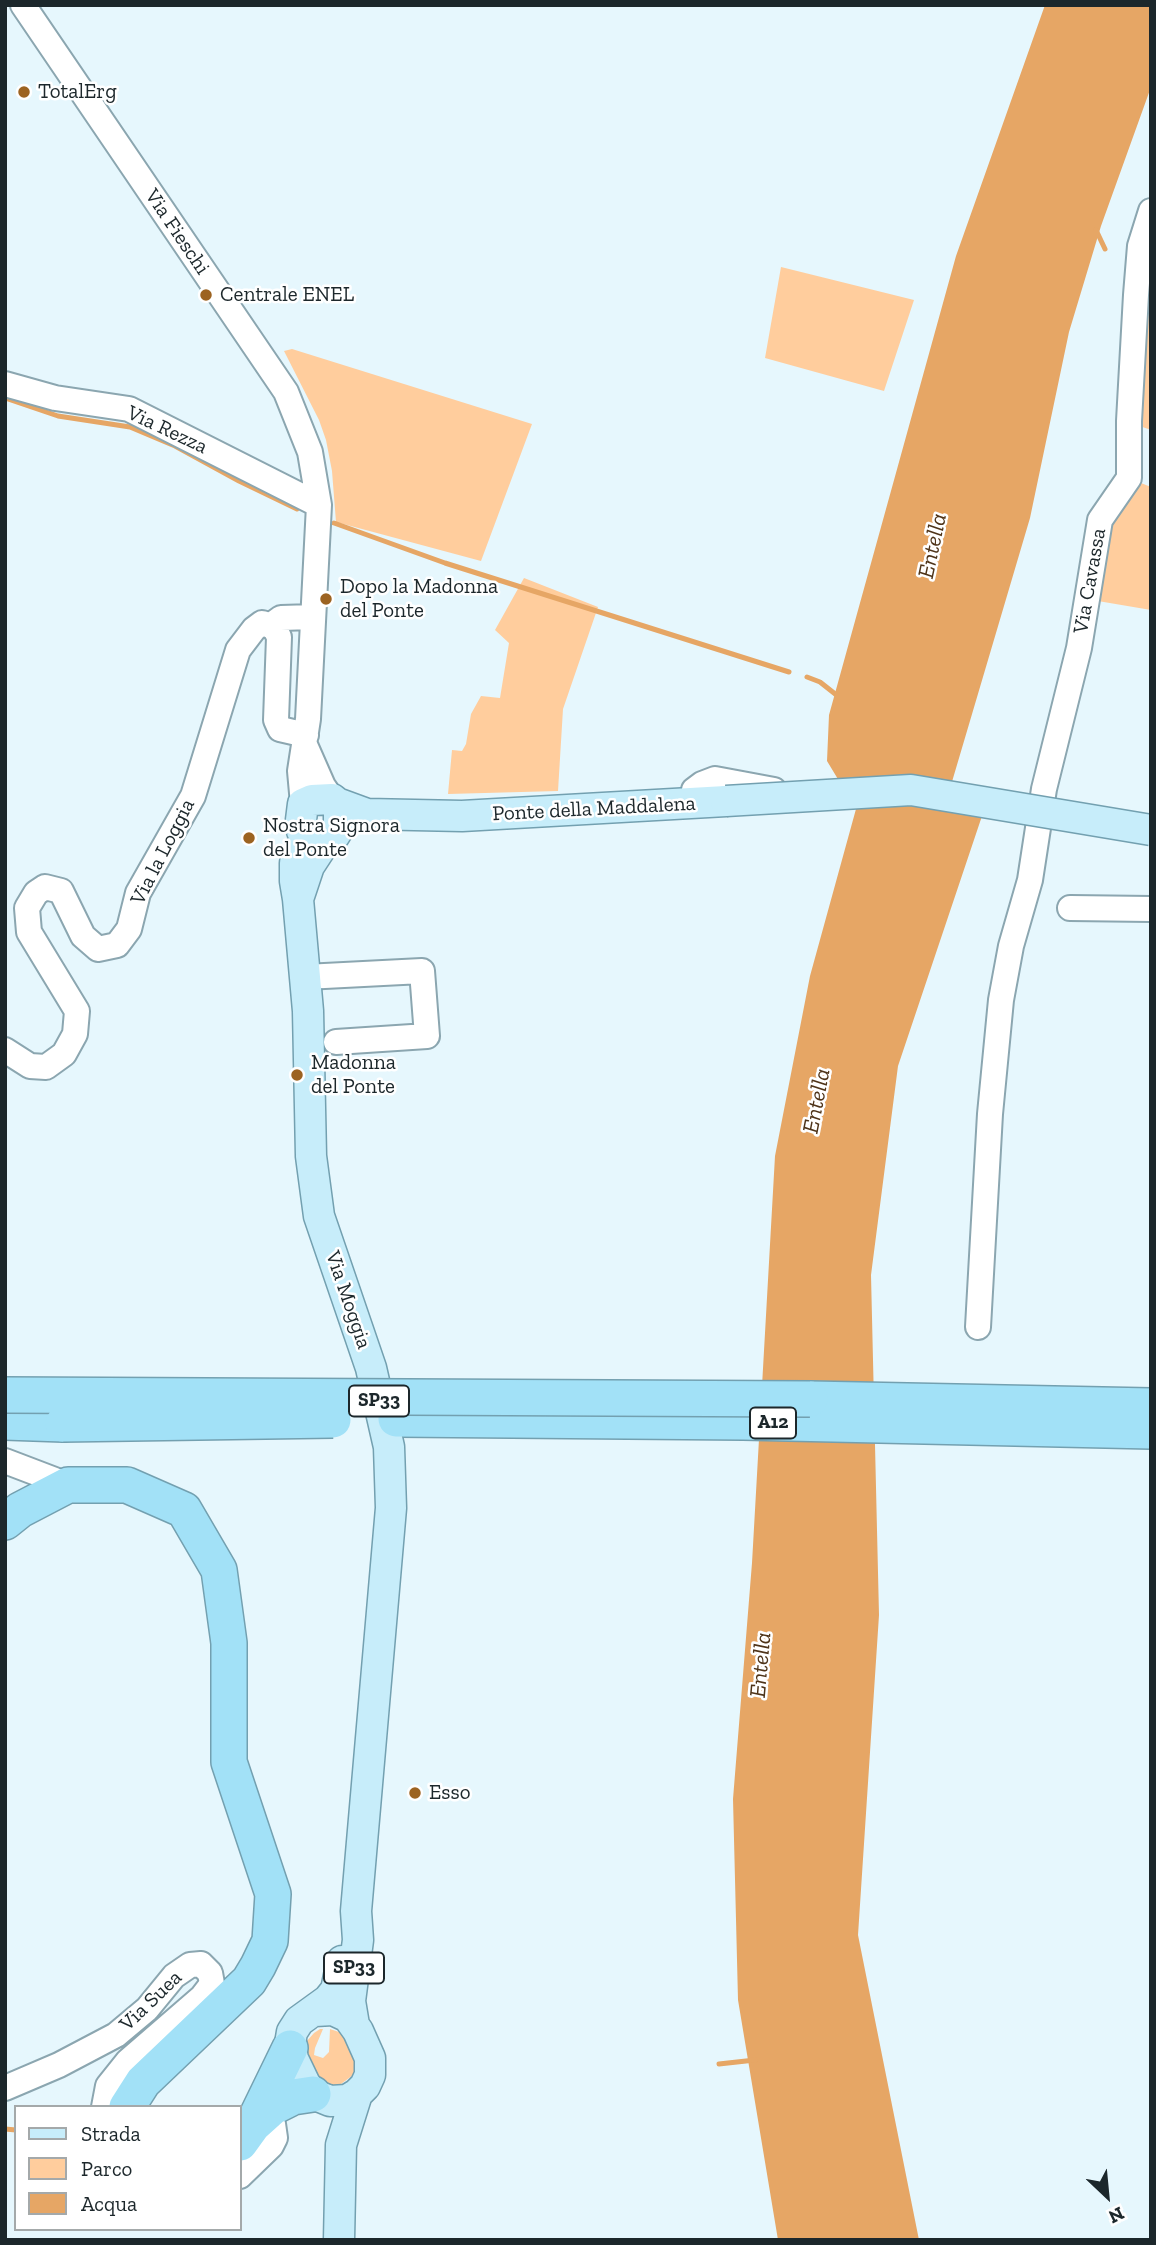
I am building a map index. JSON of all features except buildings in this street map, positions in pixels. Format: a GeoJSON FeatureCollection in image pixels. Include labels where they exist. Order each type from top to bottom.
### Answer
{"type":"FeatureCollection","features":[{"type":"Feature","properties":{"kind":"highway","name":"A12"},"geometry":{"type":"LineString","coordinates":[[5,1395],[797,1399],[1151,1406]]}},
{"type":"Feature","properties":{"kind":"highway","name":"A12"},"geometry":{"type":"LineString","coordinates":[[5,1422],[55,1424],[409,1419],[1151,1430]]}},
{"type":"Feature","properties":{"kind":"highway"},"geometry":{"type":"LineString","coordinates":[[5,1428],[55,1424]]}},
{"type":"Feature","properties":{"kind":"highway"},"geometry":{"type":"LineString","coordinates":[[5,1522],[20,1510],[68,1485],[127,1485],[184,1510],[219,1570],[229,1643],[229,1762],[273,1894],[270,1941],[249,1981],[143,2082],[128,2105]]}},
{"type":"Feature","properties":{"kind":"highway"},"geometry":{"type":"LineString","coordinates":[[252,2128],[259,2108],[290,2048]]}},
{"type":"Feature","properties":{"kind":"highway"},"geometry":{"type":"LineString","coordinates":[[252,2128],[273,2107],[293,2097],[314,2095]]}},
{"type":"Feature","properties":{"kind":"main road","name":"Ponte della Maddalena"},"geometry":{"type":"LineString","coordinates":[[324,802],[366,814],[461,816],[911,790],[1151,830]]}},
{"type":"Feature","properties":{"kind":"main road","name":"Via Moggia"},"geometry":{"type":"LineString","coordinates":[[324,802],[301,820],[302,831],[322,837],[295,863],[305,977],[311,1156],[319,1216],[371,1368],[389,1447],[391,1508],[356,1910],[358,1940],[350,2001],[354,2025],[371,2064],[368,2081],[358,2094],[341,2145],[339,2240]]}},
{"type":"Feature","properties":{"kind":"main road","name":"Ponte della Maddalena"},"geometry":{"type":"LineString","coordinates":[[322,837],[380,826],[461,816]]}},
{"type":"Feature","properties":{"kind":"main road","name":"Via Moggia"},"geometry":{"type":"LineString","coordinates":[[341,2145],[314,2095],[304,2084],[290,2048],[295,2026],[303,2017],[328,2000],[336,1990],[347,1937],[356,1910]]}},
{"type":"Feature","properties":{"kind":"main road","name":"SP33"},"geometry":{"type":"LineString","coordinates":[[315,2011],[338,2012],[348,2017],[354,2025]]}},
{"type":"Feature","properties":{"kind":"main road"},"geometry":{"type":"LineString","coordinates":[[314,2095],[336,2102],[358,2094]]}},
{"type":"Feature","properties":{"kind":"street","name":"Via Fieschi"},"geometry":{"type":"LineString","coordinates":[[23,5],[286,392],[310,452],[319,505],[306,733]]}},
{"type":"Feature","properties":{"kind":"street","name":"Via Cavassa"},"geometry":{"type":"LineString","coordinates":[[978,1327],[990,1114],[1001,1000],[1011,946],[1030,880],[1044,789],[1079,648],[1100,520],[1129,478],[1129,421],[1140,246],[1151,211]]}},
{"type":"Feature","properties":{"kind":"street","name":"Via Rezza"},"geometry":{"type":"LineString","coordinates":[[5,384],[55,398],[130,409],[319,505]]}},
{"type":"Feature","properties":{"kind":"street","name":"Via la Loggia"},"geometry":{"type":"LineString","coordinates":[[5,1050],[30,1066],[46,1067],[64,1054],[75,1034],[77,1011],[29,932],[27,908],[36,893],[45,887],[61,891],[82,936],[98,949],[117,945],[129,929],[138,893],[192,796],[238,650],[262,623],[270,626],[281,618],[313,617]]}},
{"type":"Feature","properties":{"kind":"street"},"geometry":{"type":"LineString","coordinates":[[270,626],[274,627],[279,636],[276,720],[280,729],[306,733]]}},
{"type":"Feature","properties":{"kind":"street","name":"Via Moggia"},"geometry":{"type":"LineString","coordinates":[[306,733],[300,771],[324,802]]}},
{"type":"Feature","properties":{"kind":"street"},"geometry":{"type":"LineString","coordinates":[[692,803],[694,790],[715,779],[774,790]]}},
{"type":"Feature","properties":{"kind":"street"},"geometry":{"type":"LineString","coordinates":[[1070,908],[1151,909]]}},
{"type":"Feature","properties":{"kind":"street"},"geometry":{"type":"LineString","coordinates":[[305,977],[422,971],[427,1036],[336,1042]]}},
{"type":"Feature","properties":{"kind":"street"},"geometry":{"type":"LineString","coordinates":[[5,1461],[68,1485]]}},
{"type":"Feature","properties":{"kind":"street","name":"Via Suea"},"geometry":{"type":"LineString","coordinates":[[5,2088],[59,2066],[116,2035],[147,2009],[174,1976],[190,1965],[201,1964],[210,1973],[212,1984],[202,1997],[128,2061],[108,2086],[104,2105]]}},
{"type":"Feature","properties":{"kind":"street"},"geometry":{"type":"LineString","coordinates":[[242,2174],[271,2146],[275,2138],[273,2124],[252,2128]]}},
{"type":"Feature","properties":{"kind":"green space"},"geometry":{"type":"Polygon","coordinates":[[[1151,241],[1151,430],[1134,424],[1151,241]]]}},
{"type":"Feature","properties":{"kind":"green space"},"geometry":{"type":"Polygon","coordinates":[[[781,267],[914,300],[884,391],[765,358],[781,267]]]}},
{"type":"Feature","properties":{"kind":"green space"},"geometry":{"type":"Polygon","coordinates":[[[292,349],[532,424],[481,561],[336,522],[332,471],[326,440],[319,420],[284,351],[292,349]]]}},
{"type":"Feature","properties":{"kind":"green space"},"geometry":{"type":"Polygon","coordinates":[[[1136,481],[1151,487],[1151,610],[1092,600],[1108,515],[1136,481]]]}},
{"type":"Feature","properties":{"kind":"green space"},"geometry":{"type":"Polygon","coordinates":[[[524,578],[598,607],[563,709],[558,791],[448,794],[452,750],[462,751],[466,744],[471,714],[481,696],[500,698],[509,643],[495,630],[524,578]]]}},
{"type":"Feature","properties":{"kind":"green space"},"geometry":{"type":"Polygon","coordinates":[[[323,2029],[314,2055],[323,2058],[329,2052],[330,2029],[345,2038],[355,2061],[356,2069],[353,2075],[335,2086],[320,2082],[307,2056],[306,2042],[323,2029]]]}},
{"type":"Feature","properties":{"kind":"water","name":"Entella"},"geometry":{"type":"Polygon","coordinates":[[[1045,5],[1151,5],[1151,87],[1101,226],[1069,332],[1030,518],[946,802],[983,813],[898,1066],[871,1275],[879,1615],[858,1935],[919,2240],[778,2240],[738,2000],[733,1799],[752,1563],[775,1156],[810,976],[856,809],[827,761],[829,715],[956,256],[1045,5]]]}},
{"type":"Feature","properties":{"kind":"waterway"},"geometry":{"type":"LineString","coordinates":[[1096,230],[1105,249]]}},
{"type":"Feature","properties":{"kind":"waterway"},"geometry":{"type":"LineString","coordinates":[[5,398],[58,416],[130,427],[175,446],[297,509]]}},
{"type":"Feature","properties":{"kind":"waterway"},"geometry":{"type":"LineString","coordinates":[[334,523],[445,563],[789,672]]}},
{"type":"Feature","properties":{"kind":"waterway"},"geometry":{"type":"LineString","coordinates":[[807,677],[820,682],[839,697]]}},
{"type":"Feature","properties":{"kind":"waterway"},"geometry":{"type":"LineString","coordinates":[[719,2064],[755,2060]]}},
{"type":"Feature","properties":{"kind":"waterway"},"geometry":{"type":"LineString","coordinates":[[5,2129],[14,2130]]}},
{"type":"Feature","properties":{"kind":"place","name":"TotalErg"},"geometry":{"type":"Point","coordinates":[24,92]}},
{"type":"Feature","properties":{"kind":"place","name":"Centrale ENEL"},"geometry":{"type":"Point","coordinates":[206,295]}},
{"type":"Feature","properties":{"kind":"place","name":"Dopo la Madonna del Ponte"},"geometry":{"type":"Point","coordinates":[326,599]}},
{"type":"Feature","properties":{"kind":"place","name":"Nostra Signora del Ponte"},"geometry":{"type":"Point","coordinates":[249,838]}},
{"type":"Feature","properties":{"kind":"place","name":"Madonna del Ponte"},"geometry":{"type":"Point","coordinates":[297,1075]}},
{"type":"Feature","properties":{"kind":"place","name":"Esso"},"geometry":{"type":"Point","coordinates":[415,1793]}}]}
